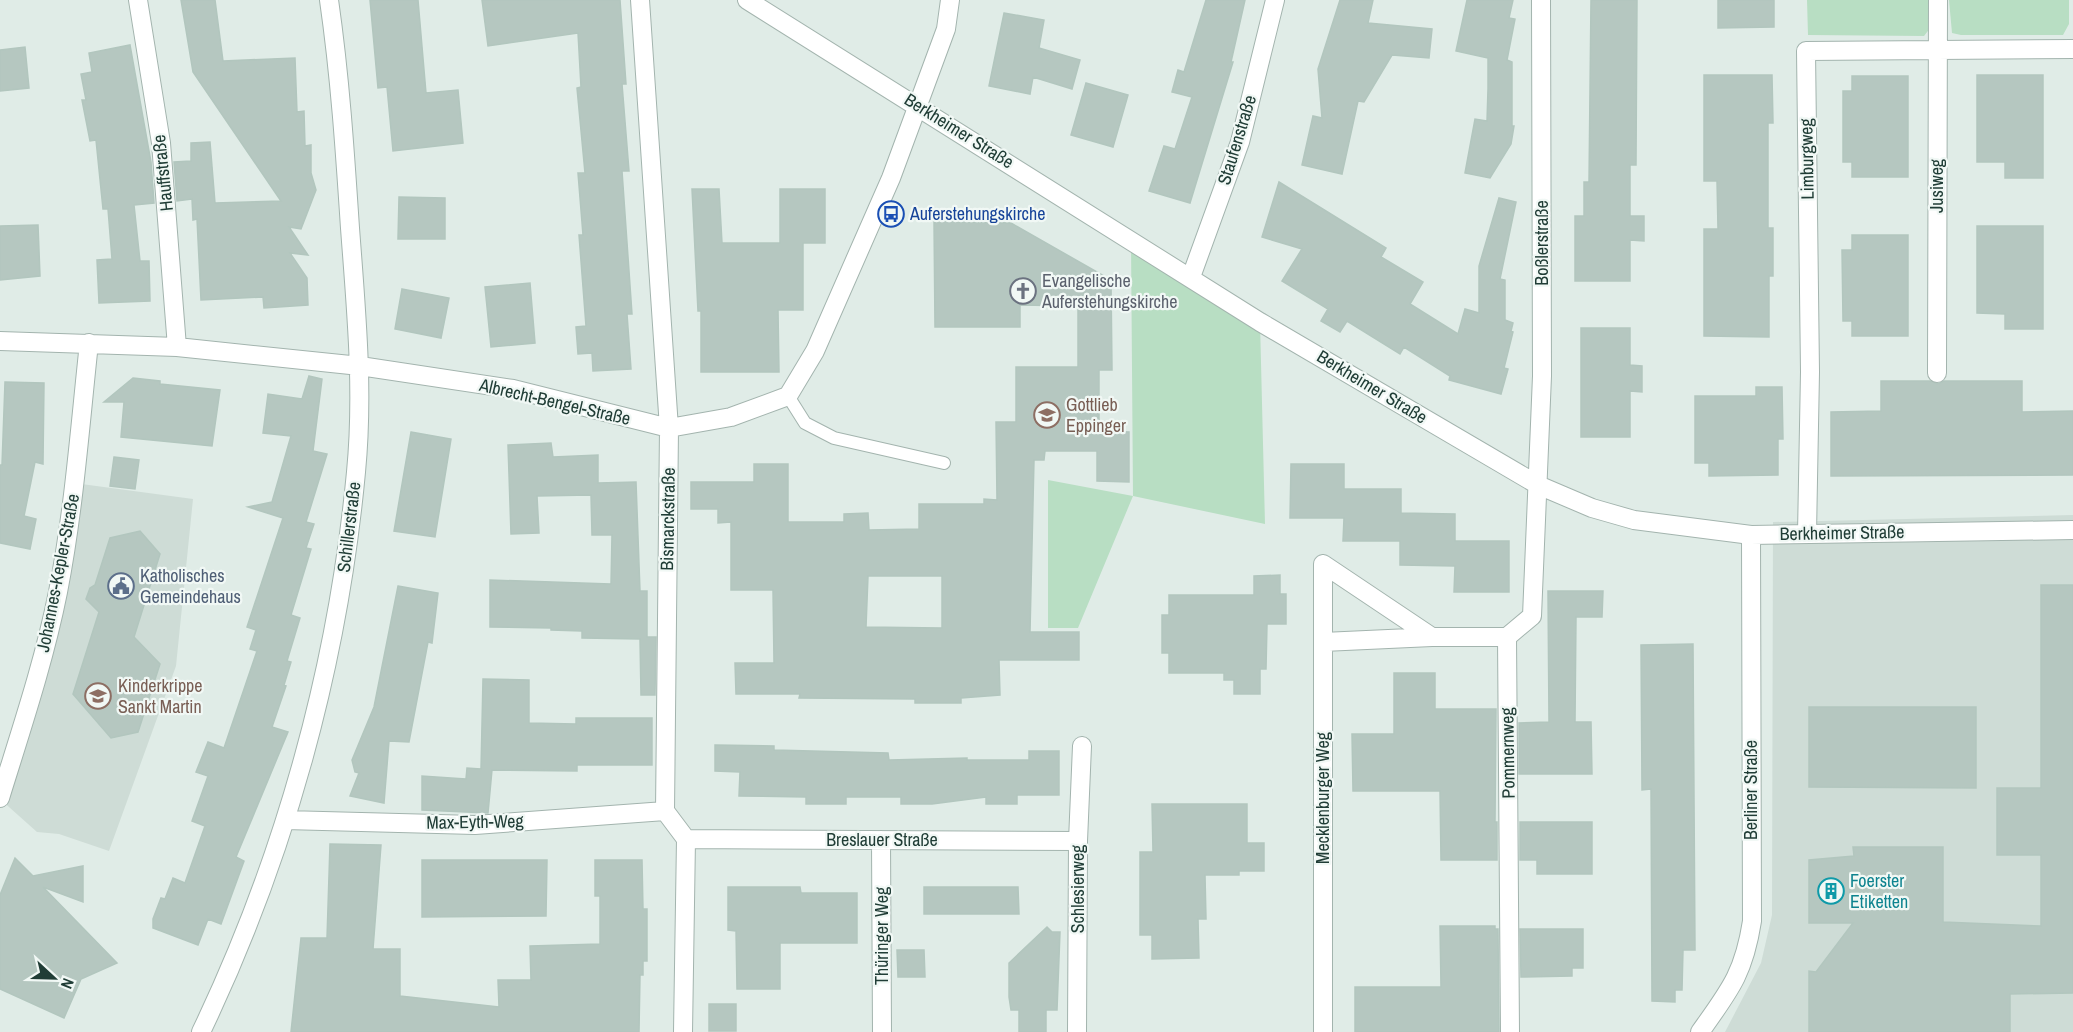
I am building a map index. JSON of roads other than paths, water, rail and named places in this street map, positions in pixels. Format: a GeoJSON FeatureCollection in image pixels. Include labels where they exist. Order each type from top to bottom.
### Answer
{"type":"FeatureCollection","features":[{"type":"Feature","properties":{"kind":"street","name":"Hauffstraße"},"geometry":{"type":"LineString","coordinates":[[138,0],[161,143],[177,347]]}},
{"type":"Feature","properties":{"kind":"street","name":"Schillerstraße"},"geometry":{"type":"LineString","coordinates":[[201,1032],[234,963],[285,820],[313,722],[340,602],[357,470],[360,366],[337,58],[329,0]]}},
{"type":"Feature","properties":{"kind":"street","name":"Bismarckstraße"},"geometry":{"type":"LineString","coordinates":[[640,0],[669,428],[665,812]]}},
{"type":"Feature","properties":{"kind":"street","name":"Berkheimer Straße"},"geometry":{"type":"LineString","coordinates":[[747,0],[1260,322],[1538,485],[1592,508],[1634,520],[1751,535],[2073,530]]}},
{"type":"Feature","properties":{"kind":"street"},"geometry":{"type":"LineString","coordinates":[[788,396],[815,351],[891,178],[946,29],[950,0]]}},
{"type":"Feature","properties":{"kind":"street","name":"Staufenstraße"},"geometry":{"type":"LineString","coordinates":[[1191,277],[1240,142],[1275,0]]}},
{"type":"Feature","properties":{"kind":"street","name":"Boßlerstraße"},"geometry":{"type":"LineString","coordinates":[[1538,485],[1542,376],[1541,0]]}},
{"type":"Feature","properties":{"kind":"street","name":"Jusiweg"},"geometry":{"type":"LineString","coordinates":[[1937,373],[1938,0]]}},
{"type":"Feature","properties":{"kind":"street","name":"Limburgweg"},"geometry":{"type":"LineString","coordinates":[[1807,534],[1809,360],[1806,51],[2073,49]]}},
{"type":"Feature","properties":{"kind":"street","name":"Albrecht-Bengel-Straße"},"geometry":{"type":"LineString","coordinates":[[0,341],[177,347],[360,366],[513,389],[669,428],[731,417],[788,396]]}},
{"type":"Feature","properties":{"kind":"street","name":"Johannes-Kepler-Straße"},"geometry":{"type":"LineString","coordinates":[[0,798],[41,661],[57,593],[74,483],[88,343]]}},
{"type":"Feature","properties":{"kind":"street"},"geometry":{"type":"LineString","coordinates":[[1323,642],[1432,637],[1507,637],[1532,616],[1538,485]]}},
{"type":"Feature","properties":{"kind":"street","name":"Berliner Straße"},"geometry":{"type":"LineString","coordinates":[[1700,1032],[1731,989],[1746,956],[1752,921],[1751,535]]}},
{"type":"Feature","properties":{"kind":"street","name":"Mecklenburger Weg"},"geometry":{"type":"LineString","coordinates":[[1323,1032],[1323,564],[1432,637]]}},
{"type":"Feature","properties":{"kind":"street","name":"Pommernweg"},"geometry":{"type":"LineString","coordinates":[[1507,637],[1510,1032]]}},
{"type":"Feature","properties":{"kind":"street","name":"Schlesierweg"},"geometry":{"type":"LineString","coordinates":[[1077,1032],[1078,841],[1082,746]]}},
{"type":"Feature","properties":{"kind":"street"},"geometry":{"type":"LineString","coordinates":[[665,812],[687,839],[683,1032]]}},
{"type":"Feature","properties":{"kind":"street","name":"Max-Eyth-Weg"},"geometry":{"type":"LineString","coordinates":[[285,820],[475,825],[665,812]]}},
{"type":"Feature","properties":{"kind":"street","name":"Breslauer Straße"},"geometry":{"type":"LineString","coordinates":[[687,839],[1078,841]]}},
{"type":"Feature","properties":{"kind":"street","name":"Thüringer Weg"},"geometry":{"type":"LineString","coordinates":[[881,840],[882,1032]]}},
{"type":"Feature","properties":{"kind":"lane"},"geometry":{"type":"LineString","coordinates":[[788,396],[805,423],[834,438],[944,463]]}},
{"type":"Feature","properties":{"kind":"place","name":"Auferstehungskirche"},"geometry":{"type":"Point","coordinates":[891,214]}},
{"type":"Feature","properties":{"kind":"place","name":"Evangelische Auferstehungskirche"},"geometry":{"type":"Point","coordinates":[1023,291]}},
{"type":"Feature","properties":{"kind":"place","name":"Gottlieb Eppinger"},"geometry":{"type":"Point","coordinates":[1047,415]}},
{"type":"Feature","properties":{"kind":"place","name":"Katholisches Gemeindehaus"},"geometry":{"type":"Point","coordinates":[121,586]}},
{"type":"Feature","properties":{"kind":"place","name":"Kinderkrippe Sankt Martin"},"geometry":{"type":"Point","coordinates":[98,696]}},
{"type":"Feature","properties":{"kind":"place","name":"Foerster Etiketten"},"geometry":{"type":"Point","coordinates":[1831,891]}}]}
